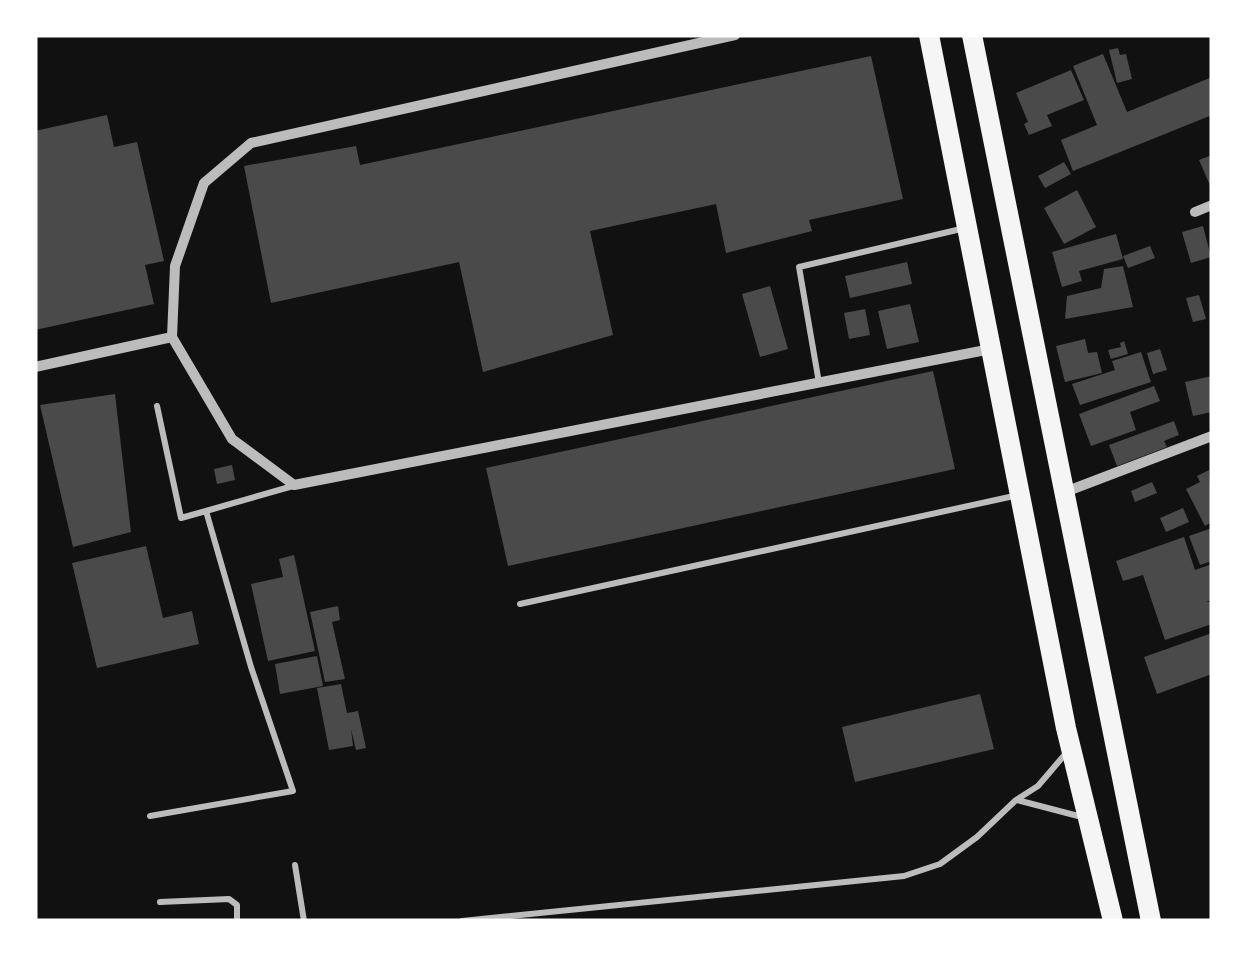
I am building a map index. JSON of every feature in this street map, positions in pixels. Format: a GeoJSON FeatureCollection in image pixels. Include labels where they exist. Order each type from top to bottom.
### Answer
{"type":"FeatureCollection","features":[{"type":"Feature","properties":{"kind":"main road"},"geometry":{"type":"LineString","coordinates":[[929,35],[1069,737],[1114,921]]}},
{"type":"Feature","properties":{"kind":"main road"},"geometry":{"type":"LineString","coordinates":[[972,35],[1151,921]]}},
{"type":"Feature","properties":{"kind":"street"},"geometry":{"type":"LineString","coordinates":[[735,35],[250,143],[204,183],[175,266],[172,336],[232,438],[294,485],[991,349]]}},
{"type":"Feature","properties":{"kind":"street"},"geometry":{"type":"LineString","coordinates":[[1196,212],[1212,206]]}},
{"type":"Feature","properties":{"kind":"street"},"geometry":{"type":"LineString","coordinates":[[35,367],[172,336]]}},
{"type":"Feature","properties":{"kind":"street"},"geometry":{"type":"LineString","coordinates":[[1065,492],[1212,436]]}},
{"type":"Feature","properties":{"kind":"lane"},"geometry":{"type":"LineString","coordinates":[[819,383],[799,267],[967,228]]}},
{"type":"Feature","properties":{"kind":"lane"},"geometry":{"type":"LineString","coordinates":[[157,406],[181,518],[294,485]]}},
{"type":"Feature","properties":{"kind":"lane"},"geometry":{"type":"LineString","coordinates":[[520,604],[1020,495]]}},
{"type":"Feature","properties":{"kind":"lane"},"geometry":{"type":"LineString","coordinates":[[150,816],[294,792],[251,667],[206,510]]}},
{"type":"Feature","properties":{"kind":"lane"},"geometry":{"type":"LineString","coordinates":[[462,921],[904,876],[940,864],[1038,786],[1069,737]]}},
{"type":"Feature","properties":{"kind":"lane"},"geometry":{"type":"LineString","coordinates":[[1016,800],[1088,818]]}},
{"type":"Feature","properties":{"kind":"lane"},"geometry":{"type":"LineString","coordinates":[[295,865],[304,921]]}},
{"type":"Feature","properties":{"kind":"lane"},"geometry":{"type":"LineString","coordinates":[[160,902],[229,899],[237,904],[237,921]]}},
{"type":"Feature","properties":{"kind":"building"},"geometry":{"type":"Polygon","coordinates":[[[1118,48],[1120,55],[1126,54],[1132,79],[1117,83],[1109,50],[1118,48]]]}},
{"type":"Feature","properties":{"kind":"building"},"geometry":{"type":"Polygon","coordinates":[[[1103,54],[1127,112],[1212,77],[1212,115],[1073,171],[1061,140],[1097,125],[1073,66],[1103,54]]]}},
{"type":"Feature","properties":{"kind":"building"},"geometry":{"type":"Polygon","coordinates":[[[871,56],[903,199],[809,220],[812,231],[726,253],[716,204],[590,231],[613,335],[483,372],[459,262],[271,303],[244,166],[356,146],[360,165],[871,56]]]}},
{"type":"Feature","properties":{"kind":"building"},"geometry":{"type":"Polygon","coordinates":[[[1071,70],[1084,100],[1047,115],[1052,126],[1029,135],[1016,93],[1071,70]]]}},
{"type":"Feature","properties":{"kind":"building"},"geometry":{"type":"Polygon","coordinates":[[[107,115],[114,147],[137,142],[164,261],[145,265],[154,304],[35,330],[35,131],[107,115]]]}},
{"type":"Feature","properties":{"kind":"building"},"geometry":{"type":"Polygon","coordinates":[[[1212,155],[1212,190],[1199,160],[1212,155]]]}},
{"type":"Feature","properties":{"kind":"building"},"geometry":{"type":"Polygon","coordinates":[[[1064,162],[1071,174],[1045,188],[1038,176],[1064,162]]]}},
{"type":"Feature","properties":{"kind":"building"},"geometry":{"type":"Polygon","coordinates":[[[1077,190],[1096,227],[1064,244],[1044,208],[1077,190]]]}},
{"type":"Feature","properties":{"kind":"building"},"geometry":{"type":"Polygon","coordinates":[[[1203,226],[1211,257],[1191,263],[1182,232],[1203,226]]]}},
{"type":"Feature","properties":{"kind":"building"},"geometry":{"type":"Polygon","coordinates":[[[1116,234],[1123,259],[1079,271],[1082,281],[1062,287],[1052,252],[1116,234]]]}},
{"type":"Feature","properties":{"kind":"building"},"geometry":{"type":"Polygon","coordinates":[[[1150,246],[1155,258],[1128,268],[1123,256],[1150,246]]]}},
{"type":"Feature","properties":{"kind":"building"},"geometry":{"type":"Polygon","coordinates":[[[907,262],[912,284],[850,298],[845,276],[907,262]]]}},
{"type":"Feature","properties":{"kind":"building"},"geometry":{"type":"Polygon","coordinates":[[[1123,266],[1133,307],[1065,319],[1067,296],[1101,288],[1104,269],[1123,266]]]}},
{"type":"Feature","properties":{"kind":"building"},"geometry":{"type":"Polygon","coordinates":[[[770,286],[788,349],[760,357],[742,294],[770,286]]]}},
{"type":"Feature","properties":{"kind":"building"},"geometry":{"type":"Polygon","coordinates":[[[1199,295],[1206,319],[1193,322],[1186,298],[1199,295]]]}},
{"type":"Feature","properties":{"kind":"building"},"geometry":{"type":"Polygon","coordinates":[[[910,304],[919,342],[887,349],[878,311],[910,304]]]}},
{"type":"Feature","properties":{"kind":"building"},"geometry":{"type":"Polygon","coordinates":[[[865,309],[870,335],[849,339],[844,313],[865,309]]]}},
{"type":"Feature","properties":{"kind":"building"},"geometry":{"type":"Polygon","coordinates":[[[1085,339],[1088,353],[1097,352],[1102,373],[1065,382],[1056,346],[1085,339]]]}},
{"type":"Feature","properties":{"kind":"building"},"geometry":{"type":"Polygon","coordinates":[[[1124,341],[1128,354],[1111,359],[1108,350],[1121,347],[1124,341]]]}},
{"type":"Feature","properties":{"kind":"building"},"geometry":{"type":"Polygon","coordinates":[[[1160,349],[1167,370],[1153,374],[1147,353],[1160,349]]]}},
{"type":"Feature","properties":{"kind":"building"},"geometry":{"type":"Polygon","coordinates":[[[1141,352],[1151,382],[1080,405],[1072,384],[1115,370],[1112,361],[1141,352]]]}},
{"type":"Feature","properties":{"kind":"building"},"geometry":{"type":"Polygon","coordinates":[[[933,371],[955,469],[508,566],[486,468],[933,371]]]}},
{"type":"Feature","properties":{"kind":"building"},"geometry":{"type":"Polygon","coordinates":[[[1212,376],[1212,412],[1193,416],[1185,382],[1212,376]]]}},
{"type":"Feature","properties":{"kind":"building"},"geometry":{"type":"Polygon","coordinates":[[[1154,386],[1160,401],[1130,412],[1136,430],[1091,446],[1079,414],[1154,386]]]}},
{"type":"Feature","properties":{"kind":"building"},"geometry":{"type":"Polygon","coordinates":[[[115,394],[131,532],[73,547],[40,405],[115,394]]]}},
{"type":"Feature","properties":{"kind":"building"},"geometry":{"type":"Polygon","coordinates":[[[1174,421],[1179,435],[1164,441],[1167,447],[1117,466],[1109,445],[1174,421]]]}},
{"type":"Feature","properties":{"kind":"building"},"geometry":{"type":"Polygon","coordinates":[[[232,465],[235,480],[217,484],[214,469],[232,465]]]}},
{"type":"Feature","properties":{"kind":"building"},"geometry":{"type":"Polygon","coordinates":[[[1209,470],[1212,522],[1205,526],[1186,489],[1200,482],[1197,476],[1209,470]]]}},
{"type":"Feature","properties":{"kind":"building"},"geometry":{"type":"Polygon","coordinates":[[[1152,482],[1157,493],[1135,502],[1131,491],[1152,482]]]}},
{"type":"Feature","properties":{"kind":"building"},"geometry":{"type":"Polygon","coordinates":[[[1183,508],[1189,522],[1166,532],[1160,518],[1183,508]]]}},
{"type":"Feature","properties":{"kind":"building"},"geometry":{"type":"Polygon","coordinates":[[[1212,528],[1212,561],[1200,565],[1189,536],[1212,528]]]}},
{"type":"Feature","properties":{"kind":"building"},"geometry":{"type":"Polygon","coordinates":[[[1184,537],[1195,570],[1212,564],[1212,600],[1206,602],[1212,602],[1212,624],[1165,640],[1143,575],[1123,581],[1116,561],[1184,537]]]}},
{"type":"Feature","properties":{"kind":"building"},"geometry":{"type":"Polygon","coordinates":[[[146,546],[163,618],[192,611],[199,644],[97,668],[72,563],[146,546]]]}},
{"type":"Feature","properties":{"kind":"building"},"geometry":{"type":"Polygon","coordinates":[[[294,555],[315,651],[268,661],[251,584],[283,577],[279,559],[294,555]]]}},
{"type":"Feature","properties":{"kind":"building"},"geometry":{"type":"Polygon","coordinates":[[[338,606],[340,620],[332,622],[345,679],[325,682],[310,612],[338,606]]]}},
{"type":"Feature","properties":{"kind":"building"},"geometry":{"type":"Polygon","coordinates":[[[1212,633],[1212,674],[1157,694],[1144,657],[1212,633]]]}},
{"type":"Feature","properties":{"kind":"building"},"geometry":{"type":"Polygon","coordinates":[[[317,656],[323,686],[280,694],[275,664],[317,656]]]}},
{"type":"Feature","properties":{"kind":"building"},"geometry":{"type":"Polygon","coordinates":[[[341,684],[347,713],[358,711],[366,748],[356,750],[351,729],[353,746],[329,750],[317,688],[341,684]]]}},
{"type":"Feature","properties":{"kind":"building"},"geometry":{"type":"Polygon","coordinates":[[[980,694],[994,749],[855,782],[842,727],[980,694]]]}}]}
